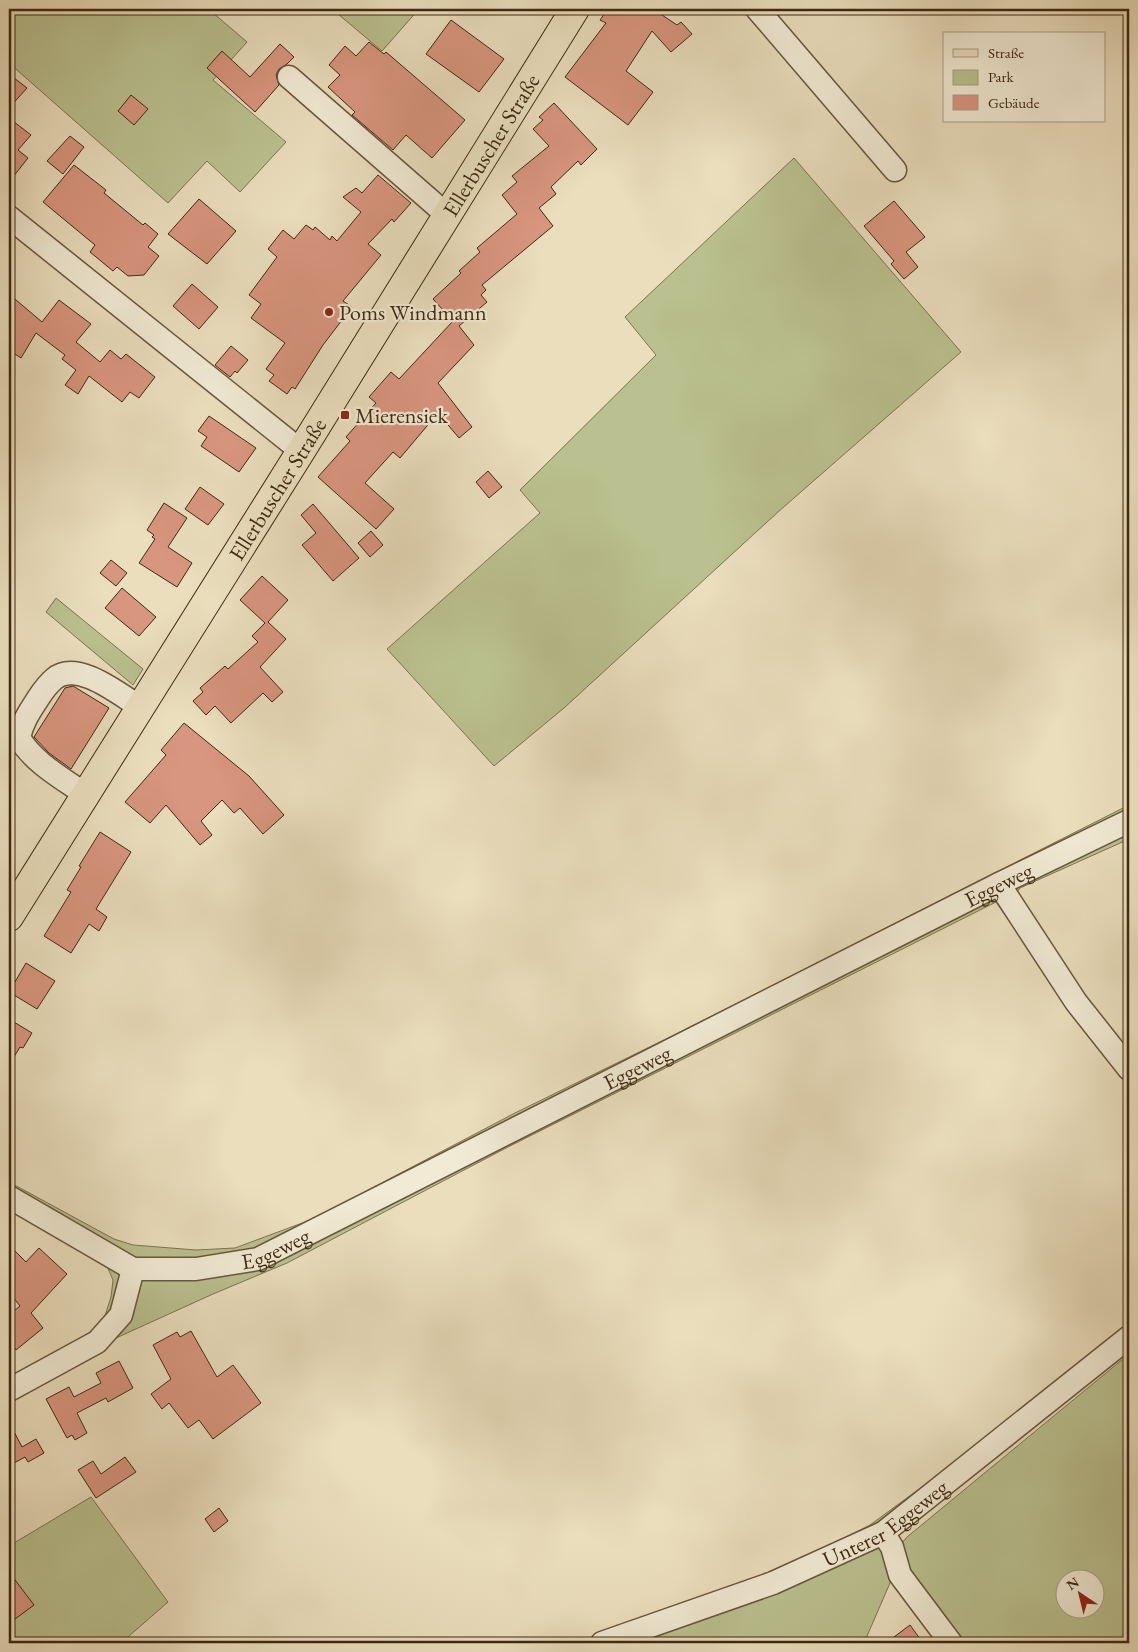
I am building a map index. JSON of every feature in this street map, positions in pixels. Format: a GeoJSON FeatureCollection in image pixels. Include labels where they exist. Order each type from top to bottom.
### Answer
{"type":"FeatureCollection","features":[{"type":"Feature","properties":{"kind":"main road","name":"Ellerbuscher Straße"},"geometry":{"type":"LineString","coordinates":[[9,917],[575,9]]}},
{"type":"Feature","properties":{"kind":"street"},"geometry":{"type":"LineString","coordinates":[[757,9],[895,170]]}},
{"type":"Feature","properties":{"kind":"street"},"geometry":{"type":"LineString","coordinates":[[288,77],[447,214]]}},
{"type":"Feature","properties":{"kind":"street"},"geometry":{"type":"LineString","coordinates":[[9,217],[301,451]]}},
{"type":"Feature","properties":{"kind":"street"},"geometry":{"type":"LineString","coordinates":[[86,795],[36,760],[24,748],[18,738],[22,724],[54,678],[67,673],[80,674],[99,681],[140,707]]}},
{"type":"Feature","properties":{"kind":"street","name":"Eggeweg"},"geometry":{"type":"LineString","coordinates":[[133,1269],[196,1269],[258,1259],[999,884],[1129,821]]}},
{"type":"Feature","properties":{"kind":"street"},"geometry":{"type":"LineString","coordinates":[[999,884],[1076,1002],[1129,1069]]}},
{"type":"Feature","properties":{"kind":"street"},"geometry":{"type":"LineString","coordinates":[[9,1197],[133,1269],[121,1315],[97,1342],[9,1390]]}},
{"type":"Feature","properties":{"kind":"street","name":"Unterer Eggeweg"},"geometry":{"type":"LineString","coordinates":[[602,1643],[774,1583],[883,1533],[1129,1337]]}},
{"type":"Feature","properties":{"kind":"street"},"geometry":{"type":"LineString","coordinates":[[883,1533],[892,1547],[900,1575],[951,1643]]}},
{"type":"Feature","properties":{"kind":"green space"},"geometry":{"type":"Polygon","coordinates":[[[9,9],[214,9],[212,12],[247,42],[213,80],[286,142],[240,192],[207,161],[168,203],[9,63],[9,9]]]}},
{"type":"Feature","properties":{"kind":"green space"},"geometry":{"type":"Polygon","coordinates":[[[332,9],[419,9],[382,51],[332,9]]]}},
{"type":"Feature","properties":{"kind":"green space"},"geometry":{"type":"Polygon","coordinates":[[[794,158],[961,352],[778,512],[564,708],[494,766],[387,649],[540,513],[520,490],[656,355],[625,317],[794,158]]]}},
{"type":"Feature","properties":{"kind":"green space"},"geometry":{"type":"Polygon","coordinates":[[[56,598],[143,669],[133,685],[46,612],[56,598]]]}},
{"type":"Feature","properties":{"kind":"green space"},"geometry":{"type":"Polygon","coordinates":[[[1129,805],[1129,839],[1020,888],[1014,897],[1129,1059],[1129,1084],[1060,994],[996,902],[508,1147],[287,1263],[105,1343],[103,1322],[111,1297],[113,1280],[106,1264],[9,1209],[9,1182],[114,1239],[133,1245],[196,1250],[235,1248],[313,1219],[515,1113],[674,1035],[1129,805]]]}},
{"type":"Feature","properties":{"kind":"green space"},"geometry":{"type":"Polygon","coordinates":[[[1129,1354],[1129,1643],[957,1643],[909,1580],[897,1549],[907,1537],[1129,1354]]]}},
{"type":"Feature","properties":{"kind":"green space"},"geometry":{"type":"Polygon","coordinates":[[[997,1432],[879,1545],[893,1576],[864,1643],[580,1643],[776,1572],[870,1525],[997,1432]]]}},
{"type":"Feature","properties":{"kind":"green space"},"geometry":{"type":"Polygon","coordinates":[[[91,1497],[168,1602],[121,1643],[9,1643],[9,1546],[91,1497]]]}},
{"type":"Feature","properties":{"kind":"building"},"geometry":{"type":"Polygon","coordinates":[[[608,9],[653,9],[677,25],[681,22],[692,34],[671,52],[652,31],[626,71],[653,92],[628,125],[565,77],[606,23],[600,20],[608,9]]]}},
{"type":"Feature","properties":{"kind":"building"},"geometry":{"type":"Polygon","coordinates":[[[451,20],[504,59],[479,92],[426,54],[451,20]]]}},
{"type":"Feature","properties":{"kind":"building"},"geometry":{"type":"Polygon","coordinates":[[[369,42],[384,54],[386,52],[465,120],[432,158],[406,135],[393,150],[352,115],[355,112],[328,87],[340,75],[329,65],[345,46],[356,56],[369,42]]]}},
{"type":"Feature","properties":{"kind":"building"},"geometry":{"type":"Polygon","coordinates":[[[280,44],[294,57],[279,69],[276,75],[279,85],[255,112],[207,68],[222,51],[250,77],[280,44]]]}},
{"type":"Feature","properties":{"kind":"building"},"geometry":{"type":"Polygon","coordinates":[[[9,74],[27,88],[9,108],[9,74]]]}},
{"type":"Feature","properties":{"kind":"building"},"geometry":{"type":"Polygon","coordinates":[[[131,95],[148,109],[134,125],[118,111],[131,95]]]}},
{"type":"Feature","properties":{"kind":"building"},"geometry":{"type":"Polygon","coordinates":[[[554,103],[597,149],[581,165],[578,161],[551,187],[556,194],[539,208],[553,226],[482,285],[486,290],[481,295],[487,302],[459,326],[474,345],[438,383],[472,427],[459,438],[438,413],[400,458],[393,452],[365,483],[394,509],[376,529],[318,477],[350,441],[346,437],[376,403],[369,397],[391,372],[399,379],[453,321],[433,299],[480,252],[477,248],[517,214],[502,195],[517,182],[512,176],[549,146],[533,129],[543,120],[539,117],[554,103]]]}},
{"type":"Feature","properties":{"kind":"building"},"geometry":{"type":"Polygon","coordinates":[[[9,118],[31,135],[18,150],[28,158],[9,182],[9,118]]]}},
{"type":"Feature","properties":{"kind":"building"},"geometry":{"type":"Polygon","coordinates":[[[70,136],[84,147],[63,174],[47,161],[70,136]]]}},
{"type":"Feature","properties":{"kind":"building"},"geometry":{"type":"Polygon","coordinates":[[[74,165],[106,190],[104,193],[143,225],[145,223],[158,234],[148,247],[159,256],[144,275],[128,276],[117,267],[113,271],[90,252],[95,245],[43,202],[74,165]]]}},
{"type":"Feature","properties":{"kind":"building"},"geometry":{"type":"Polygon","coordinates":[[[378,175],[411,203],[394,222],[392,219],[368,244],[381,255],[343,301],[352,307],[323,345],[295,389],[292,387],[287,394],[269,381],[274,375],[266,369],[285,343],[251,318],[261,304],[249,295],[277,257],[268,249],[283,230],[294,239],[306,225],[313,230],[315,227],[330,240],[332,236],[337,241],[361,212],[343,197],[356,188],[362,193],[378,175]]]}},
{"type":"Feature","properties":{"kind":"building"},"geometry":{"type":"Polygon","coordinates":[[[199,199],[236,231],[207,264],[168,234],[199,199]]]}},
{"type":"Feature","properties":{"kind":"building"},"geometry":{"type":"Polygon","coordinates":[[[894,201],[925,237],[906,252],[918,267],[904,279],[891,264],[894,261],[864,226],[894,201]]]}},
{"type":"Feature","properties":{"kind":"building"},"geometry":{"type":"Polygon","coordinates":[[[192,284],[218,307],[199,329],[173,306],[192,284]]]}},
{"type":"Feature","properties":{"kind":"building"},"geometry":{"type":"Polygon","coordinates":[[[9,294],[42,322],[59,300],[91,324],[76,342],[100,362],[110,350],[121,359],[126,354],[155,377],[139,398],[130,392],[122,402],[89,376],[78,394],[65,385],[76,370],[62,359],[65,355],[36,333],[21,358],[9,350],[9,294]]]}},
{"type":"Feature","properties":{"kind":"building"},"geometry":{"type":"Polygon","coordinates":[[[231,346],[248,360],[237,373],[235,371],[230,377],[215,365],[231,346]]]}},
{"type":"Feature","properties":{"kind":"building"},"geometry":{"type":"Polygon","coordinates":[[[209,416],[256,448],[239,472],[201,446],[207,437],[198,431],[209,416]]]}},
{"type":"Feature","properties":{"kind":"building"},"geometry":{"type":"Polygon","coordinates":[[[488,471],[502,487],[489,498],[476,482],[488,471]]]}},
{"type":"Feature","properties":{"kind":"building"},"geometry":{"type":"Polygon","coordinates":[[[200,487],[224,504],[208,525],[185,509],[200,487]]]}},
{"type":"Feature","properties":{"kind":"building"},"geometry":{"type":"Polygon","coordinates":[[[164,503],[187,518],[168,547],[192,563],[177,587],[139,563],[155,539],[152,537],[154,535],[147,530],[164,503]]]}},
{"type":"Feature","properties":{"kind":"building"},"geometry":{"type":"Polygon","coordinates":[[[313,504],[359,558],[333,581],[302,545],[316,533],[301,515],[313,504]]]}},
{"type":"Feature","properties":{"kind":"building"},"geometry":{"type":"Polygon","coordinates":[[[371,531],[383,545],[370,557],[358,543],[371,531]]]}},
{"type":"Feature","properties":{"kind":"building"},"geometry":{"type":"Polygon","coordinates":[[[111,560],[127,573],[116,586],[100,573],[111,560]]]}},
{"type":"Feature","properties":{"kind":"building"},"geometry":{"type":"Polygon","coordinates":[[[262,576],[288,600],[268,622],[286,639],[260,667],[283,692],[272,702],[263,693],[231,723],[215,706],[206,715],[193,701],[203,692],[200,688],[225,666],[228,669],[258,642],[252,636],[265,623],[240,600],[262,576]]]}},
{"type":"Feature","properties":{"kind":"building"},"geometry":{"type":"Polygon","coordinates":[[[122,588],[156,617],[139,636],[105,608],[122,588]]]}},
{"type":"Feature","properties":{"kind":"building"},"geometry":{"type":"Polygon","coordinates":[[[73,686],[109,708],[71,769],[49,753],[34,737],[65,688],[73,686]]]}},
{"type":"Feature","properties":{"kind":"building"},"geometry":{"type":"Polygon","coordinates":[[[184,723],[249,776],[284,815],[263,834],[240,808],[234,813],[222,800],[201,821],[212,835],[200,845],[166,805],[150,823],[125,802],[166,755],[161,750],[184,723]]]}},
{"type":"Feature","properties":{"kind":"building"},"geometry":{"type":"Polygon","coordinates":[[[100,832],[131,852],[96,909],[107,917],[99,931],[89,924],[71,953],[44,936],[71,892],[67,890],[100,832]]]}},
{"type":"Feature","properties":{"kind":"building"},"geometry":{"type":"Polygon","coordinates":[[[26,963],[55,981],[37,1009],[9,992],[26,963]]]}},
{"type":"Feature","properties":{"kind":"building"},"geometry":{"type":"Polygon","coordinates":[[[9,1019],[32,1033],[23,1048],[20,1047],[9,1065],[9,1019]]]}},
{"type":"Feature","properties":{"kind":"building"},"geometry":{"type":"Polygon","coordinates":[[[9,1245],[26,1262],[39,1248],[67,1274],[31,1313],[43,1328],[16,1350],[9,1341],[9,1315],[20,1306],[9,1292],[9,1245]]]}},
{"type":"Feature","properties":{"kind":"building"},"geometry":{"type":"Polygon","coordinates":[[[191,1331],[217,1377],[233,1365],[261,1403],[213,1439],[199,1420],[188,1428],[169,1403],[162,1409],[151,1394],[171,1379],[153,1345],[177,1332],[180,1337],[191,1331]]]}},
{"type":"Feature","properties":{"kind":"building"},"geometry":{"type":"Polygon","coordinates":[[[119,1361],[133,1388],[108,1402],[106,1398],[77,1413],[87,1433],[75,1440],[72,1435],[67,1438],[46,1399],[69,1387],[74,1397],[101,1383],[96,1373],[119,1361]]]}},
{"type":"Feature","properties":{"kind":"building"},"geometry":{"type":"Polygon","coordinates":[[[9,1422],[22,1447],[36,1439],[44,1453],[28,1462],[25,1457],[14,1463],[9,1454],[9,1422]]]}},
{"type":"Feature","properties":{"kind":"building"},"geometry":{"type":"Polygon","coordinates":[[[125,1457],[136,1472],[96,1498],[78,1470],[93,1461],[101,1474],[125,1457]]]}},
{"type":"Feature","properties":{"kind":"building"},"geometry":{"type":"Polygon","coordinates":[[[219,1508],[228,1521],[214,1532],[205,1519],[219,1508]]]}},
{"type":"Feature","properties":{"kind":"building"},"geometry":{"type":"Polygon","coordinates":[[[9,1572],[34,1605],[15,1619],[9,1611],[9,1572]]]}},
{"type":"Feature","properties":{"kind":"building"},"geometry":{"type":"Polygon","coordinates":[[[910,1625],[923,1643],[886,1643],[910,1625]]]}},
{"type":"Feature","properties":{"kind":"place","name":"Poms Windmann"},"geometry":{"type":"Point","coordinates":[329,312]}},
{"type":"Feature","properties":{"kind":"place","name":"Mierensiek"},"geometry":{"type":"Point","coordinates":[345,415]}}]}
